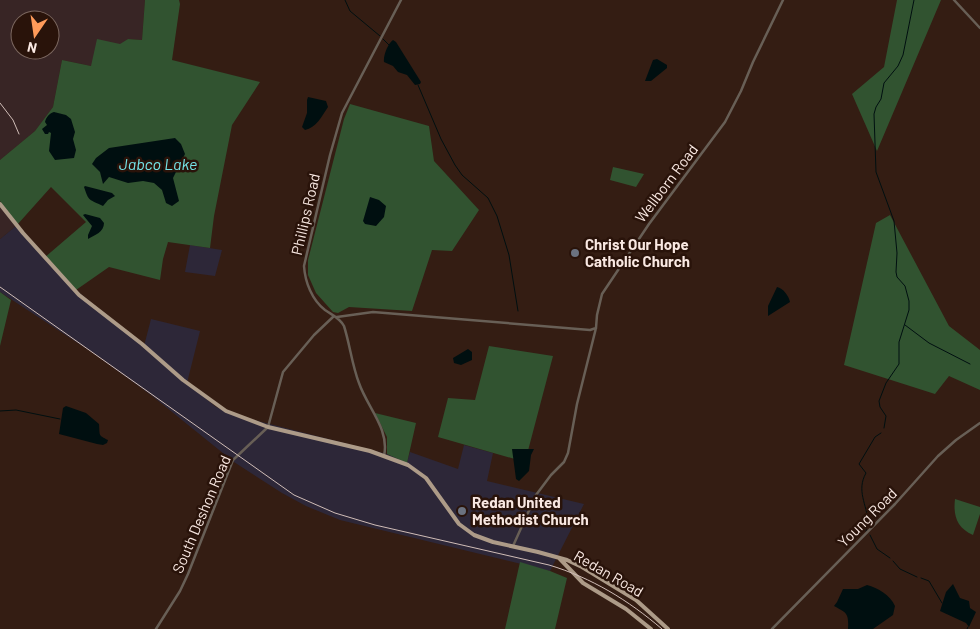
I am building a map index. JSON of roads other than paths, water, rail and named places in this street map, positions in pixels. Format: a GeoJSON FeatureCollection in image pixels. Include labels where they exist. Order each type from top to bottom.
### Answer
{"type":"FeatureCollection","features":[{"type":"Feature","properties":{"kind":"main road","name":"Redan Road"},"geometry":{"type":"LineString","coordinates":[[0,204],[23,233],[79,295],[201,393],[226,410],[268,427],[384,456],[408,465],[426,478],[465,529],[481,538],[560,558],[582,567],[628,594],[644,606],[668,629]]}},
{"type":"Feature","properties":{"kind":"main road"},"geometry":{"type":"LineString","coordinates":[[560,558],[583,583],[626,609],[651,629]]}},
{"type":"Feature","properties":{"kind":"street","name":"Phillips Road"},"geometry":{"type":"LineString","coordinates":[[384,456],[386,446],[384,436],[359,385],[344,326],[320,306],[309,288],[305,276],[305,257],[342,113],[401,0]]}},
{"type":"Feature","properties":{"kind":"street","name":"Wellborn Road"},"geometry":{"type":"LineString","coordinates":[[513,546],[536,495],[551,475],[564,462],[568,453],[602,294],[649,224],[726,122],[783,0]]}},
{"type":"Feature","properties":{"kind":"street"},"geometry":{"type":"LineString","coordinates":[[954,0],[980,28]]}},
{"type":"Feature","properties":{"kind":"street"},"geometry":{"type":"LineString","coordinates":[[268,427],[283,372],[314,335],[335,317],[373,312],[590,330],[596,328]]}},
{"type":"Feature","properties":{"kind":"street","name":"Young Road"},"geometry":{"type":"LineString","coordinates":[[772,629],[896,504],[938,456],[980,423]]}},
{"type":"Feature","properties":{"kind":"street","name":"South Deshon Road"},"geometry":{"type":"LineString","coordinates":[[156,629],[184,583],[233,460],[268,427]]}},
{"type":"Feature","properties":{"kind":"water"},"geometry":{"type":"Polygon","coordinates":[[[393,40],[421,82],[420,84],[415,85],[407,75],[398,72],[393,66],[384,62],[386,50],[393,40]]]}},
{"type":"Feature","properties":{"kind":"water"},"geometry":{"type":"Polygon","coordinates":[[[657,59],[667,65],[667,68],[651,81],[645,81],[653,60],[657,59]]]}},
{"type":"Feature","properties":{"kind":"water"},"geometry":{"type":"Polygon","coordinates":[[[308,97],[326,101],[328,107],[316,124],[305,130],[302,127],[307,113],[308,97]]]}},
{"type":"Feature","properties":{"kind":"water"},"geometry":{"type":"Polygon","coordinates":[[[54,112],[66,115],[71,119],[75,132],[73,139],[76,150],[74,158],[55,160],[49,151],[51,133],[45,134],[42,129],[47,125],[45,122],[47,117],[54,112]]]}},
{"type":"Feature","properties":{"kind":"water","name":"Jabco Lake"},"geometry":{"type":"Polygon","coordinates":[[[175,138],[181,144],[185,154],[173,178],[179,201],[172,206],[166,203],[162,190],[154,183],[143,181],[128,183],[109,177],[103,184],[100,172],[92,164],[96,158],[109,148],[175,138]]]}},
{"type":"Feature","properties":{"kind":"water"},"geometry":{"type":"Polygon","coordinates":[[[85,186],[112,193],[115,196],[103,206],[89,198],[85,186]]]}},
{"type":"Feature","properties":{"kind":"water"},"geometry":{"type":"Polygon","coordinates":[[[370,197],[379,200],[386,206],[384,217],[376,226],[365,224],[363,221],[370,197]]]}},
{"type":"Feature","properties":{"kind":"water"},"geometry":{"type":"Polygon","coordinates":[[[83,215],[100,218],[104,223],[101,231],[88,239],[92,226],[83,215]]]}},
{"type":"Feature","properties":{"kind":"water"},"geometry":{"type":"Polygon","coordinates":[[[777,287],[785,293],[790,302],[768,316],[768,306],[777,287]]]}},
{"type":"Feature","properties":{"kind":"water"},"geometry":{"type":"Polygon","coordinates":[[[468,349],[472,352],[472,360],[461,365],[454,363],[453,358],[468,349]]]}},
{"type":"Feature","properties":{"kind":"water"},"geometry":{"type":"Polygon","coordinates":[[[66,406],[86,413],[99,424],[100,435],[108,440],[107,443],[103,445],[97,444],[59,434],[63,408],[66,406]]]}},
{"type":"Feature","properties":{"kind":"water"},"geometry":{"type":"Polygon","coordinates":[[[512,449],[534,449],[531,455],[529,471],[519,481],[516,479],[512,449]]]}},
{"type":"Feature","properties":{"kind":"water"},"geometry":{"type":"Polygon","coordinates":[[[953,584],[960,598],[969,601],[970,608],[976,612],[969,627],[966,623],[940,611],[946,592],[953,584]]]}},
{"type":"Feature","properties":{"kind":"water"},"geometry":{"type":"Polygon","coordinates":[[[867,585],[879,590],[890,598],[895,606],[893,615],[873,629],[848,629],[846,614],[834,606],[843,589],[858,589],[867,585]]]}},
{"type":"Feature","properties":{"kind":"waterway"},"geometry":{"type":"LineString","coordinates":[[345,0],[350,11],[380,36]]}},
{"type":"Feature","properties":{"kind":"waterway"},"geometry":{"type":"LineString","coordinates":[[884,428],[886,416],[880,407],[879,401],[886,383],[899,364],[899,342],[909,310],[909,301],[905,286],[897,277],[894,221],[876,172],[874,114],[881,99],[884,83],[898,66],[903,55],[914,0]]}},
{"type":"Feature","properties":{"kind":"waterway"},"geometry":{"type":"LineString","coordinates":[[383,39],[389,45]]}},
{"type":"Feature","properties":{"kind":"waterway"},"geometry":{"type":"LineString","coordinates":[[418,85],[441,139],[455,165],[462,175],[488,198],[497,216],[509,255],[518,311]]}},
{"type":"Feature","properties":{"kind":"waterway"},"geometry":{"type":"LineString","coordinates":[[905,325],[929,343],[970,364]]}},
{"type":"Feature","properties":{"kind":"waterway"},"geometry":{"type":"LineString","coordinates":[[0,411],[16,410],[60,419]]}},
{"type":"Feature","properties":{"kind":"waterway"},"geometry":{"type":"LineString","coordinates":[[868,522],[862,492],[866,473],[859,464],[875,437],[881,433]]}},
{"type":"Feature","properties":{"kind":"waterway"},"geometry":{"type":"LineString","coordinates":[[866,531],[867,525]]}},
{"type":"Feature","properties":{"kind":"waterway"},"geometry":{"type":"LineString","coordinates":[[870,535],[877,549],[890,558]]}},
{"type":"Feature","properties":{"kind":"waterway"},"geometry":{"type":"LineString","coordinates":[[893,561],[900,569],[917,577]]}},
{"type":"Feature","properties":{"kind":"waterway"},"geometry":{"type":"LineString","coordinates":[[921,578],[929,581],[942,603]]}},
{"type":"Feature","properties":{"kind":"railway"},"geometry":{"type":"LineString","coordinates":[[0,103],[13,120],[19,134]]}},
{"type":"Feature","properties":{"kind":"railway"},"geometry":{"type":"LineString","coordinates":[[0,287],[294,495],[335,513],[375,525],[565,570],[595,583],[623,599],[662,629]]}},
{"type":"Feature","properties":{"kind":"place","name":"Christ Our Hope Catholic Church"},"geometry":{"type":"Point","coordinates":[575,253]}},
{"type":"Feature","properties":{"kind":"place","name":"Redan United Methodist Church"},"geometry":{"type":"Point","coordinates":[462,511]}}]}
